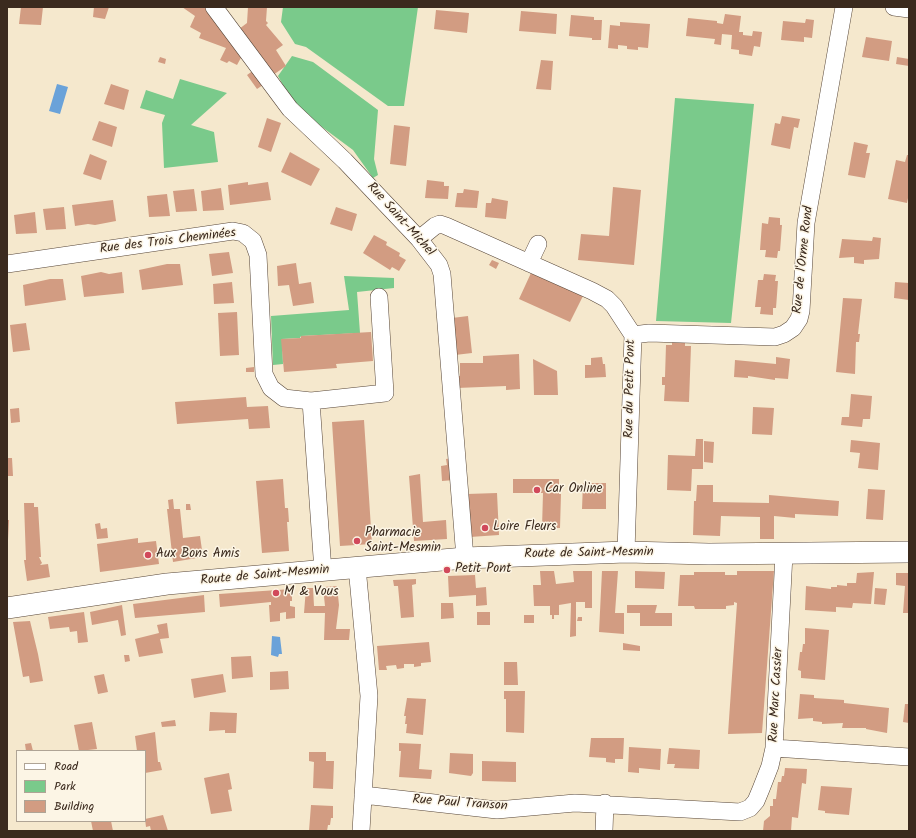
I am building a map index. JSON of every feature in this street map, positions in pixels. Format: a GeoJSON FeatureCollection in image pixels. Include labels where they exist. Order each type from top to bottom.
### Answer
{"type":"FeatureCollection","features":[{"type":"Feature","properties":{"kind":"main road","name":"Route de Saint-Mesmin"},"geometry":{"type":"LineString","coordinates":[[7,608],[167,584],[465,558],[626,552],[784,554],[909,552]]}},
{"type":"Feature","properties":{"kind":"street","name":"Rue Saint-Michel"},"geometry":{"type":"LineString","coordinates":[[214,7],[290,109],[345,161],[419,239],[439,265],[442,274],[465,558]]}},
{"type":"Feature","properties":{"kind":"street","name":"Rue de l'Orme Rond"},"geometry":{"type":"LineString","coordinates":[[633,335],[649,333],[775,337],[784,334],[796,324],[801,311],[806,222],[844,7]]}},
{"type":"Feature","properties":{"kind":"street"},"geometry":{"type":"LineString","coordinates":[[894,7],[909,9]]}},
{"type":"Feature","properties":{"kind":"street","name":"Rue du Petit Pont"},"geometry":{"type":"LineString","coordinates":[[419,239],[424,233],[440,224],[607,299],[614,306],[633,335],[626,552]]}},
{"type":"Feature","properties":{"kind":"street","name":"Rue des Trois Cheminées"},"geometry":{"type":"LineString","coordinates":[[7,264],[203,235],[233,231],[243,232],[253,241],[258,255],[264,374],[271,388],[284,398],[311,401],[385,393],[379,296]]}},
{"type":"Feature","properties":{"kind":"street"},"geometry":{"type":"LineString","coordinates":[[529,263],[538,244]]}},
{"type":"Feature","properties":{"kind":"street"},"geometry":{"type":"LineString","coordinates":[[311,401],[322,571]]}},
{"type":"Feature","properties":{"kind":"street","name":"Rue Marc Cassier"},"geometry":{"type":"LineString","coordinates":[[784,554],[774,748],[909,757]]}},
{"type":"Feature","properties":{"kind":"street"},"geometry":{"type":"LineString","coordinates":[[357,567],[369,696],[360,831]]}},
{"type":"Feature","properties":{"kind":"street","name":"Rue Paul Transon"},"geometry":{"type":"LineString","coordinates":[[363,795],[497,810],[575,803],[605,803],[740,812],[750,808],[756,801],[770,766],[774,748]]}},
{"type":"Feature","properties":{"kind":"street"},"geometry":{"type":"LineString","coordinates":[[604,831],[605,803]]}},
{"type":"Feature","properties":{"kind":"green space"},"geometry":{"type":"Polygon","coordinates":[[[283,7],[418,7],[404,106],[388,106],[306,47],[295,44],[281,22],[283,7]]]}},
{"type":"Feature","properties":{"kind":"green space"},"geometry":{"type":"Polygon","coordinates":[[[292,56],[313,62],[378,110],[374,159],[378,175],[373,178],[353,150],[295,107],[278,76],[292,56]]]}},
{"type":"Feature","properties":{"kind":"green space"},"geometry":{"type":"Polygon","coordinates":[[[180,79],[227,93],[191,125],[214,132],[218,162],[164,168],[162,123],[165,115],[140,108],[146,90],[173,99],[180,79]]]}},
{"type":"Feature","properties":{"kind":"green space"},"geometry":{"type":"Polygon","coordinates":[[[675,98],[754,104],[731,323],[656,321],[675,98]]]}},
{"type":"Feature","properties":{"kind":"green space"},"geometry":{"type":"Polygon","coordinates":[[[344,276],[394,278],[394,288],[357,292],[360,333],[301,336],[300,338],[282,339],[283,364],[273,365],[271,316],[349,310],[344,276]]]}},
{"type":"Feature","properties":{"kind":"water"},"geometry":{"type":"Polygon","coordinates":[[[57,84],[68,87],[60,114],[49,111],[57,84]]]}},
{"type":"Feature","properties":{"kind":"water"},"geometry":{"type":"Polygon","coordinates":[[[272,636],[280,637],[282,654],[279,654],[278,657],[271,655],[272,636]]]}},
{"type":"Feature","properties":{"kind":"building"},"geometry":{"type":"Polygon","coordinates":[[[21,7],[43,7],[41,25],[19,24],[21,7]]]}},
{"type":"Feature","properties":{"kind":"building"},"geometry":{"type":"Polygon","coordinates":[[[94,7],[109,7],[105,19],[93,17],[94,7]]]}},
{"type":"Feature","properties":{"kind":"building"},"geometry":{"type":"Polygon","coordinates":[[[182,7],[206,7],[243,54],[237,65],[229,61],[227,63],[220,60],[226,48],[199,38],[201,33],[190,27],[195,16],[182,7]]]}},
{"type":"Feature","properties":{"kind":"building"},"geometry":{"type":"Polygon","coordinates":[[[248,7],[267,7],[266,21],[268,23],[266,25],[283,45],[276,50],[286,66],[273,75],[239,29],[247,23],[248,7]]]}},
{"type":"Feature","properties":{"kind":"building"},"geometry":{"type":"Polygon","coordinates":[[[436,10],[469,13],[467,33],[434,29],[436,10]]]}},
{"type":"Feature","properties":{"kind":"building"},"geometry":{"type":"Polygon","coordinates":[[[521,11],[557,14],[556,34],[519,31],[521,11]]]}},
{"type":"Feature","properties":{"kind":"building"},"geometry":{"type":"Polygon","coordinates":[[[725,14],[741,16],[739,32],[743,32],[743,35],[752,36],[753,31],[762,32],[760,47],[754,46],[752,56],[739,54],[739,50],[731,49],[732,35],[722,34],[721,45],[714,44],[715,39],[686,36],[688,18],[717,21],[717,23],[723,24],[725,14]]]}},
{"type":"Feature","properties":{"kind":"building"},"geometry":{"type":"Polygon","coordinates":[[[571,15],[594,17],[594,20],[602,20],[601,40],[569,36],[571,15]]]}},
{"type":"Feature","properties":{"kind":"building"},"geometry":{"type":"Polygon","coordinates":[[[806,19],[814,20],[812,38],[804,37],[804,42],[781,40],[783,21],[805,23],[806,19]]]}},
{"type":"Feature","properties":{"kind":"building"},"geometry":{"type":"Polygon","coordinates":[[[620,22],[650,24],[648,48],[638,47],[638,50],[627,49],[627,46],[618,45],[618,49],[608,48],[610,25],[620,26],[620,22]]]}},
{"type":"Feature","properties":{"kind":"building"},"geometry":{"type":"Polygon","coordinates":[[[866,37],[892,41],[889,61],[862,57],[866,37]]]}},
{"type":"Feature","properties":{"kind":"building"},"geometry":{"type":"Polygon","coordinates":[[[160,57],[166,59],[165,64],[158,62],[160,57]]]}},
{"type":"Feature","properties":{"kind":"building"},"geometry":{"type":"Polygon","coordinates":[[[897,57],[909,59],[909,66],[896,64],[897,57]]]}},
{"type":"Feature","properties":{"kind":"building"},"geometry":{"type":"Polygon","coordinates":[[[541,60],[553,61],[551,90],[536,89],[541,60]]]}},
{"type":"Feature","properties":{"kind":"building"},"geometry":{"type":"Polygon","coordinates":[[[254,70],[263,85],[257,89],[247,75],[254,70]]]}},
{"type":"Feature","properties":{"kind":"building"},"geometry":{"type":"Polygon","coordinates":[[[111,84],[129,90],[124,110],[104,104],[111,84]]]}},
{"type":"Feature","properties":{"kind":"building"},"geometry":{"type":"Polygon","coordinates":[[[782,116],[800,119],[798,128],[794,127],[790,149],[771,145],[775,123],[780,124],[782,116]]]}},
{"type":"Feature","properties":{"kind":"building"},"geometry":{"type":"Polygon","coordinates":[[[267,118],[281,123],[271,152],[258,147],[267,118]]]}},
{"type":"Feature","properties":{"kind":"building"},"geometry":{"type":"Polygon","coordinates":[[[99,121],[117,127],[112,147],[92,140],[99,121]]]}},
{"type":"Feature","properties":{"kind":"building"},"geometry":{"type":"Polygon","coordinates":[[[394,125],[410,127],[406,166],[390,164],[394,125]]]}},
{"type":"Feature","properties":{"kind":"building"},"geometry":{"type":"Polygon","coordinates":[[[854,142],[868,145],[866,153],[870,153],[865,178],[848,175],[854,142]]]}},
{"type":"Feature","properties":{"kind":"building"},"geometry":{"type":"Polygon","coordinates":[[[290,152],[320,169],[311,186],[281,172],[290,152]]]}},
{"type":"Feature","properties":{"kind":"building"},"geometry":{"type":"Polygon","coordinates":[[[90,154],[107,161],[101,180],[83,174],[90,154]]]}},
{"type":"Feature","properties":{"kind":"building"},"geometry":{"type":"Polygon","coordinates":[[[907,155],[909,155],[909,193],[907,203],[888,199],[896,160],[905,162],[907,155]]]}},
{"type":"Feature","properties":{"kind":"building"},"geometry":{"type":"Polygon","coordinates":[[[427,180],[444,182],[444,186],[449,186],[448,199],[425,198],[427,180]]]}},
{"type":"Feature","properties":{"kind":"building"},"geometry":{"type":"Polygon","coordinates":[[[248,182],[248,185],[268,182],[271,200],[230,205],[228,185],[248,182]]]}},
{"type":"Feature","properties":{"kind":"building"},"geometry":{"type":"Polygon","coordinates":[[[613,187],[641,190],[634,265],[578,260],[581,234],[609,236],[613,187]]]}},
{"type":"Feature","properties":{"kind":"building"},"geometry":{"type":"Polygon","coordinates":[[[221,188],[224,210],[203,211],[201,191],[221,188]]]}},
{"type":"Feature","properties":{"kind":"building"},"geometry":{"type":"Polygon","coordinates":[[[194,189],[197,211],[176,212],[173,191],[194,189]]]}},
{"type":"Feature","properties":{"kind":"building"},"geometry":{"type":"Polygon","coordinates":[[[464,189],[479,191],[477,208],[455,207],[457,193],[463,193],[464,189]]]}},
{"type":"Feature","properties":{"kind":"building"},"geometry":{"type":"Polygon","coordinates":[[[167,194],[170,216],[149,217],[147,196],[167,194]]]}},
{"type":"Feature","properties":{"kind":"building"},"geometry":{"type":"Polygon","coordinates":[[[492,198],[508,201],[506,219],[485,217],[486,203],[491,203],[492,198]]]}},
{"type":"Feature","properties":{"kind":"building"},"geometry":{"type":"Polygon","coordinates":[[[113,200],[116,221],[95,225],[88,224],[75,226],[72,205],[113,200]]]}},
{"type":"Feature","properties":{"kind":"building"},"geometry":{"type":"Polygon","coordinates":[[[64,207],[66,229],[46,230],[43,209],[64,207]]]}},
{"type":"Feature","properties":{"kind":"building"},"geometry":{"type":"Polygon","coordinates":[[[336,207],[357,214],[352,231],[330,224],[336,207]]]}},
{"type":"Feature","properties":{"kind":"building"},"geometry":{"type":"Polygon","coordinates":[[[35,212],[37,233],[16,234],[14,215],[35,212]]]}},
{"type":"Feature","properties":{"kind":"building"},"geometry":{"type":"Polygon","coordinates":[[[769,217],[780,218],[780,225],[782,225],[780,251],[778,251],[777,258],[765,257],[766,250],[760,250],[762,223],[768,224],[769,217]]]}},
{"type":"Feature","properties":{"kind":"building"},"geometry":{"type":"Polygon","coordinates":[[[374,235],[387,242],[386,245],[400,253],[399,256],[406,260],[399,271],[392,267],[390,270],[363,253],[374,235]]]}},
{"type":"Feature","properties":{"kind":"building"},"geometry":{"type":"Polygon","coordinates":[[[873,237],[881,238],[879,259],[864,260],[864,264],[854,263],[854,257],[839,258],[842,239],[872,241],[873,237]]]}},
{"type":"Feature","properties":{"kind":"building"},"geometry":{"type":"Polygon","coordinates":[[[229,252],[233,273],[212,276],[209,254],[229,252]]]}},
{"type":"Feature","properties":{"kind":"building"},"geometry":{"type":"Polygon","coordinates":[[[492,260],[499,263],[496,269],[489,265],[492,260]]]}},
{"type":"Feature","properties":{"kind":"building"},"geometry":{"type":"Polygon","coordinates":[[[296,263],[299,284],[311,282],[314,303],[293,306],[289,285],[278,286],[277,266],[296,263]]]}},
{"type":"Feature","properties":{"kind":"building"},"geometry":{"type":"Polygon","coordinates":[[[167,264],[180,264],[183,285],[142,290],[139,270],[167,264]]]}},
{"type":"Feature","properties":{"kind":"building"},"geometry":{"type":"Polygon","coordinates":[[[101,272],[109,274],[122,272],[124,293],[84,297],[81,276],[101,272]]]}},
{"type":"Feature","properties":{"kind":"building"},"geometry":{"type":"Polygon","coordinates":[[[531,273],[583,296],[570,322],[519,299],[531,273]]]}},
{"type":"Feature","properties":{"kind":"building"},"geometry":{"type":"Polygon","coordinates":[[[764,274],[776,275],[775,281],[778,281],[776,308],[773,308],[773,315],[760,314],[761,307],[755,307],[758,280],[763,280],[764,274]]]}},
{"type":"Feature","properties":{"kind":"building"},"geometry":{"type":"Polygon","coordinates":[[[50,279],[63,279],[66,300],[25,306],[23,285],[50,279]]]}},
{"type":"Feature","properties":{"kind":"building"},"geometry":{"type":"Polygon","coordinates":[[[232,282],[234,303],[214,304],[213,284],[232,282]]]}},
{"type":"Feature","properties":{"kind":"building"},"geometry":{"type":"Polygon","coordinates":[[[895,282],[909,283],[909,300],[894,298],[895,282]]]}},
{"type":"Feature","properties":{"kind":"building"},"geometry":{"type":"Polygon","coordinates":[[[843,298],[862,299],[858,334],[860,334],[859,342],[856,342],[855,374],[836,372],[843,298]]]}},
{"type":"Feature","properties":{"kind":"building"},"geometry":{"type":"Polygon","coordinates":[[[237,312],[239,355],[220,356],[218,313],[237,312]]]}},
{"type":"Feature","properties":{"kind":"building"},"geometry":{"type":"Polygon","coordinates":[[[468,316],[472,353],[455,355],[452,318],[468,316]]]}},
{"type":"Feature","properties":{"kind":"building"},"geometry":{"type":"Polygon","coordinates":[[[26,323],[30,350],[13,352],[10,325],[26,323]]]}},
{"type":"Feature","properties":{"kind":"building"},"geometry":{"type":"Polygon","coordinates":[[[371,332],[373,361],[336,364],[337,368],[284,372],[281,339],[301,338],[301,336],[371,332]]]}},
{"type":"Feature","properties":{"kind":"building"},"geometry":{"type":"Polygon","coordinates":[[[672,341],[685,342],[685,346],[691,346],[689,402],[664,401],[665,385],[662,385],[662,377],[665,377],[666,345],[672,345],[672,341]]]}},
{"type":"Feature","properties":{"kind":"building"},"geometry":{"type":"Polygon","coordinates":[[[519,354],[520,389],[506,390],[506,386],[457,388],[456,376],[460,376],[460,363],[483,363],[483,356],[519,354]]]}},
{"type":"Feature","properties":{"kind":"building"},"geometry":{"type":"Polygon","coordinates":[[[602,357],[603,364],[605,364],[606,377],[585,378],[585,365],[591,365],[591,358],[602,357]]]}},
{"type":"Feature","properties":{"kind":"building"},"geometry":{"type":"Polygon","coordinates":[[[776,357],[790,359],[788,379],[775,378],[775,380],[748,376],[748,378],[734,377],[735,360],[776,364],[776,357]]]}},
{"type":"Feature","properties":{"kind":"building"},"geometry":{"type":"Polygon","coordinates":[[[533,359],[557,371],[558,395],[534,395],[533,359]]]}},
{"type":"Feature","properties":{"kind":"building"},"geometry":{"type":"Polygon","coordinates":[[[254,367],[254,372],[246,372],[246,368],[254,367]]]}},
{"type":"Feature","properties":{"kind":"building"},"geometry":{"type":"Polygon","coordinates":[[[851,394],[872,396],[870,419],[863,419],[862,427],[841,425],[842,417],[849,417],[851,394]]]}},
{"type":"Feature","properties":{"kind":"building"},"geometry":{"type":"Polygon","coordinates":[[[246,397],[247,407],[268,406],[270,428],[249,429],[248,419],[177,424],[175,402],[246,397]]]}},
{"type":"Feature","properties":{"kind":"building"},"geometry":{"type":"Polygon","coordinates":[[[753,407],[774,408],[772,435],[752,434],[753,407]]]}},
{"type":"Feature","properties":{"kind":"building"},"geometry":{"type":"Polygon","coordinates":[[[19,408],[20,422],[11,423],[10,409],[19,408]]]}},
{"type":"Feature","properties":{"kind":"building"},"geometry":{"type":"Polygon","coordinates":[[[364,420],[372,544],[340,546],[332,422],[364,420]]]}},
{"type":"Feature","properties":{"kind":"building"},"geometry":{"type":"Polygon","coordinates":[[[696,439],[703,439],[703,469],[692,469],[691,491],[667,490],[668,455],[695,456],[696,439]]]}},
{"type":"Feature","properties":{"kind":"building"},"geometry":{"type":"Polygon","coordinates":[[[851,440],[880,443],[878,470],[858,468],[860,453],[850,452],[851,440]]]}},
{"type":"Feature","properties":{"kind":"building"},"geometry":{"type":"Polygon","coordinates":[[[704,441],[714,442],[713,463],[704,462],[704,441]]]}},
{"type":"Feature","properties":{"kind":"building"},"geometry":{"type":"Polygon","coordinates":[[[7,458],[12,458],[13,476],[7,476],[7,458]]]}},
{"type":"Feature","properties":{"kind":"building"},"geometry":{"type":"Polygon","coordinates":[[[452,458],[454,480],[442,481],[441,466],[447,465],[446,459],[452,458]]]}},
{"type":"Feature","properties":{"kind":"building"},"geometry":{"type":"Polygon","coordinates":[[[420,474],[423,522],[446,520],[447,539],[414,541],[409,476],[420,474]]]}},
{"type":"Feature","properties":{"kind":"building"},"geometry":{"type":"Polygon","coordinates":[[[283,479],[285,508],[288,508],[289,522],[287,522],[289,551],[262,553],[256,481],[283,479]]]}},
{"type":"Feature","properties":{"kind":"building"},"geometry":{"type":"Polygon","coordinates":[[[513,479],[559,479],[559,494],[561,494],[560,528],[542,528],[543,493],[513,493],[513,479]]]}},
{"type":"Feature","properties":{"kind":"building"},"geometry":{"type":"Polygon","coordinates":[[[583,483],[606,483],[606,509],[582,509],[583,483]]]}},
{"type":"Feature","properties":{"kind":"building"},"geometry":{"type":"Polygon","coordinates":[[[697,485],[713,485],[713,502],[769,503],[769,495],[839,501],[838,516],[795,514],[795,518],[774,516],[774,539],[760,539],[760,517],[721,516],[720,536],[693,535],[694,501],[696,501],[697,485]]]}},
{"type":"Feature","properties":{"kind":"building"},"geometry":{"type":"Polygon","coordinates":[[[868,489],[885,490],[883,520],[866,519],[868,489]]]}},
{"type":"Feature","properties":{"kind":"building"},"geometry":{"type":"Polygon","coordinates":[[[497,493],[499,535],[470,537],[467,494],[497,493]]]}},
{"type":"Feature","properties":{"kind":"building"},"geometry":{"type":"Polygon","coordinates":[[[173,499],[174,509],[180,509],[183,538],[200,536],[203,557],[173,562],[167,509],[169,509],[168,500],[173,499]]]}},
{"type":"Feature","properties":{"kind":"building"},"geometry":{"type":"Polygon","coordinates":[[[24,503],[34,503],[34,507],[38,507],[41,557],[39,557],[42,563],[40,565],[48,564],[50,577],[27,581],[24,560],[26,560],[24,503]]]}},
{"type":"Feature","properties":{"kind":"building"},"geometry":{"type":"Polygon","coordinates":[[[186,504],[190,504],[191,510],[186,510],[186,504]]]}},
{"type":"Feature","properties":{"kind":"building"},"geometry":{"type":"Polygon","coordinates":[[[7,520],[9,520],[8,540],[7,540],[7,520]]]}},
{"type":"Feature","properties":{"kind":"building"},"geometry":{"type":"Polygon","coordinates":[[[100,523],[101,529],[107,528],[108,538],[97,539],[95,524],[100,523]]]}},
{"type":"Feature","properties":{"kind":"building"},"geometry":{"type":"Polygon","coordinates":[[[138,538],[138,543],[156,541],[159,564],[100,572],[97,544],[138,538]]]}},
{"type":"Feature","properties":{"kind":"building"},"geometry":{"type":"Polygon","coordinates":[[[540,571],[554,571],[556,584],[574,582],[573,571],[592,571],[592,608],[585,608],[585,602],[576,602],[576,636],[570,637],[571,603],[559,605],[559,615],[554,615],[554,619],[552,619],[552,615],[550,615],[550,606],[534,606],[533,585],[541,585],[540,571]]]}},
{"type":"Feature","properties":{"kind":"building"},"geometry":{"type":"Polygon","coordinates":[[[602,571],[618,571],[615,613],[624,613],[624,634],[599,632],[602,571]]]}},
{"type":"Feature","properties":{"kind":"building"},"geometry":{"type":"Polygon","coordinates":[[[635,571],[665,572],[664,589],[635,588],[635,571]]]}},
{"type":"Feature","properties":{"kind":"building"},"geometry":{"type":"Polygon","coordinates":[[[737,571],[774,571],[762,733],[728,734],[737,603],[734,602],[734,605],[726,606],[726,609],[695,609],[694,606],[678,606],[680,575],[694,575],[694,572],[725,572],[725,575],[737,575],[737,571]]]}},
{"type":"Feature","properties":{"kind":"building"},"geometry":{"type":"Polygon","coordinates":[[[874,572],[871,604],[853,603],[852,608],[836,607],[836,612],[805,610],[806,586],[831,589],[831,587],[837,587],[837,585],[847,586],[847,583],[856,583],[857,573],[874,572]]]}},
{"type":"Feature","properties":{"kind":"building"},"geometry":{"type":"Polygon","coordinates":[[[896,573],[909,573],[909,613],[903,613],[905,586],[896,585],[896,573]]]}},
{"type":"Feature","properties":{"kind":"building"},"geometry":{"type":"Polygon","coordinates":[[[475,575],[476,588],[486,587],[487,605],[476,606],[476,595],[449,597],[448,576],[475,575]]]}},
{"type":"Feature","properties":{"kind":"building"},"geometry":{"type":"Polygon","coordinates":[[[416,579],[416,584],[412,585],[414,617],[401,618],[398,586],[394,586],[393,580],[416,579]]]}},
{"type":"Feature","properties":{"kind":"building"},"geometry":{"type":"Polygon","coordinates":[[[337,586],[339,605],[336,629],[350,629],[349,640],[324,640],[325,613],[304,613],[306,588],[313,588],[314,606],[325,606],[323,587],[337,586]]]}},
{"type":"Feature","properties":{"kind":"building"},"geometry":{"type":"Polygon","coordinates":[[[875,588],[887,589],[885,605],[874,604],[875,588]]]}},
{"type":"Feature","properties":{"kind":"building"},"geometry":{"type":"Polygon","coordinates":[[[292,589],[292,601],[290,601],[290,606],[295,607],[295,618],[286,619],[286,612],[280,613],[280,621],[270,622],[269,605],[271,605],[271,602],[220,607],[219,594],[292,589]]]}},
{"type":"Feature","properties":{"kind":"building"},"geometry":{"type":"Polygon","coordinates":[[[204,595],[205,612],[135,618],[133,604],[204,595]]]}},
{"type":"Feature","properties":{"kind":"building"},"geometry":{"type":"Polygon","coordinates":[[[441,603],[453,603],[454,618],[441,619],[441,603]]]}},
{"type":"Feature","properties":{"kind":"building"},"geometry":{"type":"Polygon","coordinates":[[[122,605],[126,635],[121,636],[118,620],[92,625],[90,612],[122,605]]]}},
{"type":"Feature","properties":{"kind":"building"},"geometry":{"type":"Polygon","coordinates":[[[627,605],[657,605],[655,613],[672,613],[672,626],[640,626],[640,613],[627,613],[627,605]]]}},
{"type":"Feature","properties":{"kind":"building"},"geometry":{"type":"Polygon","coordinates":[[[84,612],[88,642],[78,643],[77,631],[70,632],[69,627],[50,629],[48,617],[84,612]]]}},
{"type":"Feature","properties":{"kind":"building"},"geometry":{"type":"Polygon","coordinates":[[[477,612],[490,612],[490,625],[477,625],[477,612]]]}},
{"type":"Feature","properties":{"kind":"building"},"geometry":{"type":"Polygon","coordinates":[[[524,615],[534,615],[534,623],[524,623],[524,615]]]}},
{"type":"Feature","properties":{"kind":"building"},"geometry":{"type":"Polygon","coordinates":[[[578,617],[582,617],[582,621],[577,621],[578,617]]]}},
{"type":"Feature","properties":{"kind":"building"},"geometry":{"type":"Polygon","coordinates":[[[30,621],[43,681],[30,683],[29,676],[23,677],[13,622],[30,621]]]}},
{"type":"Feature","properties":{"kind":"building"},"geometry":{"type":"Polygon","coordinates":[[[167,623],[169,638],[160,639],[163,653],[139,657],[135,639],[159,633],[157,625],[167,623]]]}},
{"type":"Feature","properties":{"kind":"building"},"geometry":{"type":"Polygon","coordinates":[[[805,628],[829,630],[825,680],[801,678],[801,671],[798,670],[800,652],[802,652],[803,644],[805,644],[805,628]]]}},
{"type":"Feature","properties":{"kind":"building"},"geometry":{"type":"Polygon","coordinates":[[[429,642],[431,662],[421,663],[421,666],[414,667],[414,664],[404,664],[404,668],[397,669],[396,665],[386,666],[387,670],[379,670],[377,646],[429,642]]]}},
{"type":"Feature","properties":{"kind":"building"},"geometry":{"type":"Polygon","coordinates":[[[623,643],[640,646],[640,651],[623,650],[623,643]]]}},
{"type":"Feature","properties":{"kind":"building"},"geometry":{"type":"Polygon","coordinates":[[[124,655],[129,655],[130,661],[125,662],[124,655]]]}},
{"type":"Feature","properties":{"kind":"building"},"geometry":{"type":"Polygon","coordinates":[[[251,656],[253,677],[232,679],[231,657],[251,656]]]}},
{"type":"Feature","properties":{"kind":"building"},"geometry":{"type":"Polygon","coordinates":[[[504,662],[517,662],[518,685],[504,685],[504,662]]]}},
{"type":"Feature","properties":{"kind":"building"},"geometry":{"type":"Polygon","coordinates":[[[288,671],[289,689],[270,690],[270,672],[288,671]]]}},
{"type":"Feature","properties":{"kind":"building"},"geometry":{"type":"Polygon","coordinates":[[[104,674],[108,692],[98,694],[94,676],[104,674]]]}},
{"type":"Feature","properties":{"kind":"building"},"geometry":{"type":"Polygon","coordinates":[[[223,674],[226,692],[194,698],[191,679],[223,674]]]}},
{"type":"Feature","properties":{"kind":"building"},"geometry":{"type":"Polygon","coordinates":[[[504,691],[525,691],[524,733],[506,732],[506,699],[504,699],[504,691]]]}},
{"type":"Feature","properties":{"kind":"building"},"geometry":{"type":"Polygon","coordinates":[[[800,694],[814,695],[814,698],[844,700],[844,703],[889,708],[887,733],[866,728],[842,728],[843,723],[822,724],[822,722],[813,721],[813,718],[798,719],[800,694]]]}},
{"type":"Feature","properties":{"kind":"building"},"geometry":{"type":"Polygon","coordinates":[[[407,698],[426,699],[423,735],[406,733],[407,724],[405,724],[406,716],[404,716],[407,698]]]}},
{"type":"Feature","properties":{"kind":"building"},"geometry":{"type":"Polygon","coordinates":[[[905,704],[909,704],[909,723],[903,722],[905,704]]]}},
{"type":"Feature","properties":{"kind":"building"},"geometry":{"type":"Polygon","coordinates":[[[210,712],[237,713],[236,733],[225,733],[225,730],[209,731],[210,712]]]}},
{"type":"Feature","properties":{"kind":"building"},"geometry":{"type":"Polygon","coordinates":[[[175,720],[176,726],[162,727],[161,722],[175,720]]]}},
{"type":"Feature","properties":{"kind":"building"},"geometry":{"type":"Polygon","coordinates":[[[92,722],[97,749],[79,750],[74,725],[92,722]]]}},
{"type":"Feature","properties":{"kind":"building"},"geometry":{"type":"Polygon","coordinates":[[[155,732],[158,762],[160,762],[162,770],[146,773],[146,750],[137,750],[135,736],[155,732]]]}},
{"type":"Feature","properties":{"kind":"building"},"geometry":{"type":"Polygon","coordinates":[[[591,738],[624,738],[623,759],[615,759],[615,763],[606,762],[606,758],[589,757],[591,738]]]}},
{"type":"Feature","properties":{"kind":"building"},"geometry":{"type":"Polygon","coordinates":[[[31,743],[33,750],[26,750],[25,744],[31,743]]]}},
{"type":"Feature","properties":{"kind":"building"},"geometry":{"type":"Polygon","coordinates":[[[399,743],[421,744],[419,769],[432,770],[431,779],[399,777],[401,751],[399,751],[399,743]]]}},
{"type":"Feature","properties":{"kind":"building"},"geometry":{"type":"Polygon","coordinates":[[[629,747],[661,749],[660,770],[639,768],[639,773],[628,772],[629,747]]]}},
{"type":"Feature","properties":{"kind":"building"},"geometry":{"type":"Polygon","coordinates":[[[669,748],[700,750],[699,769],[674,768],[675,764],[667,764],[669,748]]]}},
{"type":"Feature","properties":{"kind":"building"},"geometry":{"type":"Polygon","coordinates":[[[309,752],[326,752],[326,761],[334,761],[333,789],[313,788],[314,762],[309,761],[309,752]]]}},
{"type":"Feature","properties":{"kind":"building"},"geometry":{"type":"Polygon","coordinates":[[[450,753],[473,754],[473,773],[471,776],[449,773],[450,753]]]}},
{"type":"Feature","properties":{"kind":"building"},"geometry":{"type":"Polygon","coordinates":[[[482,761],[516,762],[516,782],[482,781],[482,761]]]}},
{"type":"Feature","properties":{"kind":"building"},"geometry":{"type":"Polygon","coordinates":[[[785,768],[807,769],[806,784],[802,783],[798,818],[792,817],[791,831],[763,831],[764,821],[770,816],[770,806],[773,806],[773,799],[776,799],[778,782],[781,782],[782,776],[784,776],[785,768]]]}},
{"type":"Feature","properties":{"kind":"building"},"geometry":{"type":"Polygon","coordinates":[[[229,773],[232,789],[228,790],[232,811],[211,814],[204,778],[229,773]]]}},
{"type":"Feature","properties":{"kind":"building"},"geometry":{"type":"Polygon","coordinates":[[[821,786],[852,788],[849,815],[825,813],[825,811],[818,810],[821,786]]]}},
{"type":"Feature","properties":{"kind":"building"},"geometry":{"type":"Polygon","coordinates":[[[311,805],[333,806],[333,818],[331,818],[327,831],[309,831],[311,805]]]}},
{"type":"Feature","properties":{"kind":"building"},"geometry":{"type":"Polygon","coordinates":[[[163,815],[168,831],[151,831],[150,826],[146,827],[146,819],[163,815]]]}},
{"type":"Feature","properties":{"kind":"building"},"geometry":{"type":"Polygon","coordinates":[[[91,822],[111,822],[113,831],[93,831],[91,822]]]}},
{"type":"Feature","properties":{"kind":"place","name":"Car Online"},"geometry":{"type":"Point","coordinates":[537,490]}},
{"type":"Feature","properties":{"kind":"place","name":"Loire Fleurs"},"geometry":{"type":"Point","coordinates":[485,528]}},
{"type":"Feature","properties":{"kind":"place","name":"Pharmacie Saint-Mesmin"},"geometry":{"type":"Point","coordinates":[357,541]}},
{"type":"Feature","properties":{"kind":"place","name":"Aux Bons Amis"},"geometry":{"type":"Point","coordinates":[148,555]}},
{"type":"Feature","properties":{"kind":"place","name":"Petit Pont"},"geometry":{"type":"Point","coordinates":[447,570]}},
{"type":"Feature","properties":{"kind":"place","name":"M & Vous"},"geometry":{"type":"Point","coordinates":[276,593]}}]}
